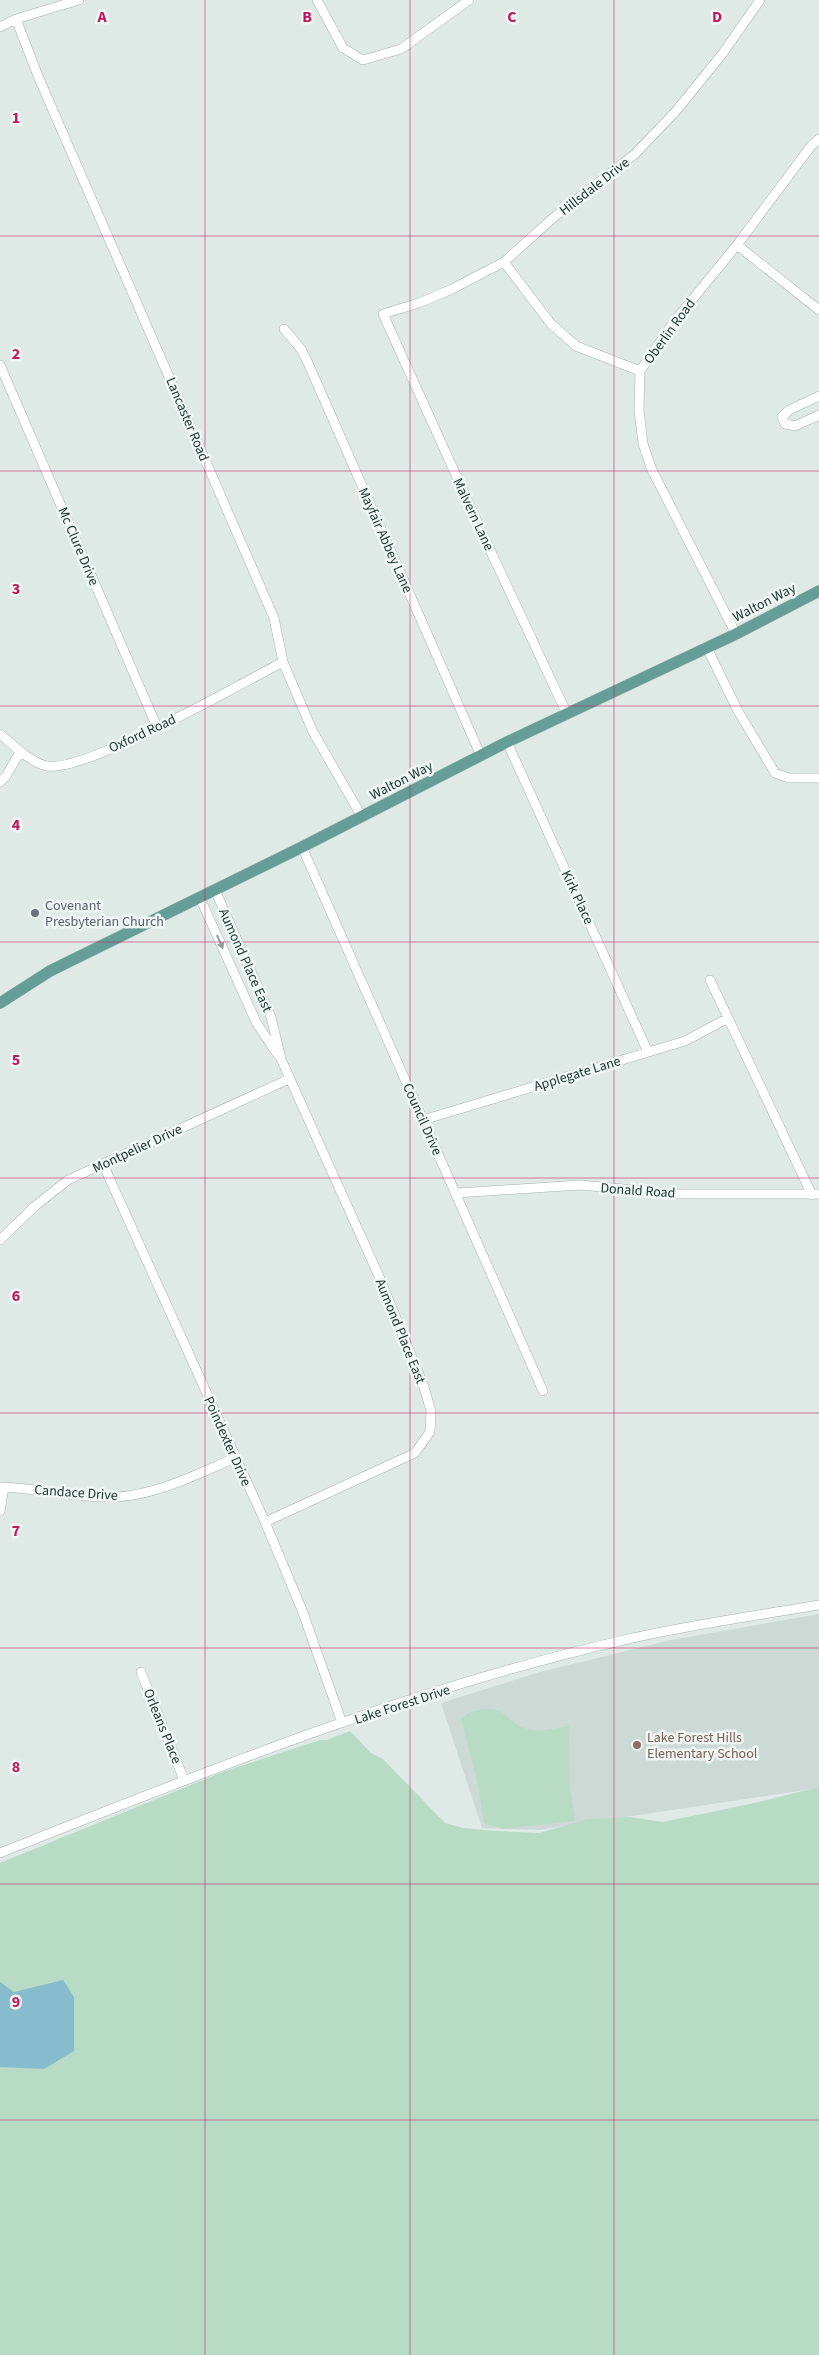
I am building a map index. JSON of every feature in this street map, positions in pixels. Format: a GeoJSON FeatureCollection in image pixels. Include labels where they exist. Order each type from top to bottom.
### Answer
{"type":"FeatureCollection","features":[{"type":"Feature","properties":{"kind":"main road","name":"Walton Way"},"geometry":{"type":"LineString","coordinates":[[0,1003],[50,971],[302,847],[507,742],[736,634],[819,591]]}},
{"type":"Feature","properties":{"kind":"street"},"geometry":{"type":"LineString","coordinates":[[0,27],[16,19],[78,0]]}},
{"type":"Feature","properties":{"kind":"street"},"geometry":{"type":"LineString","coordinates":[[317,0],[343,48],[364,60],[401,49],[469,0]]}},
{"type":"Feature","properties":{"kind":"street","name":"Hillsdale Drive"},"geometry":{"type":"LineString","coordinates":[[383,314],[419,304],[504,262],[553,218],[635,154],[676,111],[711,68],[760,0]]}},
{"type":"Feature","properties":{"kind":"street","name":"Lancaster Road"},"geometry":{"type":"LineString","coordinates":[[16,19],[38,76],[274,618],[284,662],[313,732],[362,816]]}},
{"type":"Feature","properties":{"kind":"street","name":"Oberlin Road"},"geometry":{"type":"LineString","coordinates":[[736,634],[652,470],[643,444],[639,410],[640,371],[673,323],[737,245],[811,146],[819,139]]}},
{"type":"Feature","properties":{"kind":"street"},"geometry":{"type":"LineString","coordinates":[[737,245],[819,310]]}},
{"type":"Feature","properties":{"kind":"street"},"geometry":{"type":"LineString","coordinates":[[504,262],[551,324],[576,346],[640,371]]}},
{"type":"Feature","properties":{"kind":"street","name":"Malvern Lane"},"geometry":{"type":"LineString","coordinates":[[383,314],[567,714]]}},
{"type":"Feature","properties":{"kind":"street","name":"Mayfair Abbey Lane"},"geometry":{"type":"LineString","coordinates":[[284,329],[301,349],[308,363],[481,756]]}},
{"type":"Feature","properties":{"kind":"street","name":"Mc Clure Drive"},"geometry":{"type":"LineString","coordinates":[[0,365],[158,727]]}},
{"type":"Feature","properties":{"kind":"street"},"geometry":{"type":"LineString","coordinates":[[819,396],[789,410],[782,417],[785,424],[795,426],[819,415]]}},
{"type":"Feature","properties":{"kind":"street"},"geometry":{"type":"LineString","coordinates":[[707,648],[738,711],[775,773],[789,778],[819,778]]}},
{"type":"Feature","properties":{"kind":"street","name":"Oxford Road"},"geometry":{"type":"LineString","coordinates":[[0,734],[20,752],[46,766],[70,765],[158,727],[284,662]]}},
{"type":"Feature","properties":{"kind":"street","name":"Kirk Place"},"geometry":{"type":"LineString","coordinates":[[507,742],[648,1052]]}},
{"type":"Feature","properties":{"kind":"street"},"geometry":{"type":"LineString","coordinates":[[0,782],[6,776],[20,752]]}},
{"type":"Feature","properties":{"kind":"street","name":"Council Drive"},"geometry":{"type":"LineString","coordinates":[[302,847],[457,1193],[491,1276],[543,1391]]}},
{"type":"Feature","properties":{"kind":"street","name":"Aumond Place East"},"geometry":{"type":"LineString","coordinates":[[215,890],[271,1017],[281,1059],[289,1078],[411,1350],[431,1411],[430,1432],[415,1453],[265,1522]]}},
{"type":"Feature","properties":{"kind":"street","name":"Aumond Place East"},"geometry":{"type":"LineString","coordinates":[[200,898],[256,1024],[281,1059]]}},
{"type":"Feature","properties":{"kind":"street"},"geometry":{"type":"LineString","coordinates":[[710,980],[816,1194]]}},
{"type":"Feature","properties":{"kind":"street","name":"Applegate Lane"},"geometry":{"type":"LineString","coordinates":[[423,1120],[685,1041],[728,1018]]}},
{"type":"Feature","properties":{"kind":"street","name":"Montpelier Drive"},"geometry":{"type":"LineString","coordinates":[[0,1240],[35,1206],[68,1180],[289,1078]]}},
{"type":"Feature","properties":{"kind":"street","name":"Poindexter Drive"},"geometry":{"type":"LineString","coordinates":[[103,1164],[265,1522],[302,1610],[342,1723]]}},
{"type":"Feature","properties":{"kind":"street","name":"Donald Road"},"geometry":{"type":"LineString","coordinates":[[457,1193],[580,1185],[678,1194],[816,1194]]}},
{"type":"Feature","properties":{"kind":"street","name":"Candace Drive"},"geometry":{"type":"LineString","coordinates":[[2,1487],[114,1497],[138,1494],[173,1484],[235,1458]]}},
{"type":"Feature","properties":{"kind":"street"},"geometry":{"type":"LineString","coordinates":[[0,1511],[2,1487]]}},
{"type":"Feature","properties":{"kind":"street","name":"Lake Forest Drive"},"geometry":{"type":"LineString","coordinates":[[0,1853],[184,1780],[342,1723],[497,1674],[624,1640],[692,1626],[819,1605]]}},
{"type":"Feature","properties":{"kind":"street","name":"Orleans Place"},"geometry":{"type":"LineString","coordinates":[[141,1672],[184,1780]]}},
{"type":"Feature","properties":{"kind":"shaded area","name":"Lake Forest Hills Elementary School"},"geometry":{"type":"Polygon","coordinates":[[[819,1614],[819,1788],[539,1830],[482,1828],[441,1703],[540,1672],[671,1640],[819,1614]]]}},
{"type":"Feature","properties":{"kind":"green space"},"geometry":{"type":"Polygon","coordinates":[[[484,1709],[498,1711],[516,1724],[527,1729],[545,1730],[569,1726],[570,1787],[575,1821],[503,1829],[484,1823],[478,1785],[461,1719],[468,1713],[484,1709]]]}},
{"type":"Feature","properties":{"kind":"green space"},"geometry":{"type":"Polygon","coordinates":[[[350,1731],[371,1753],[383,1759],[445,1823],[463,1828],[539,1833],[589,1819],[630,1817],[663,1822],[759,1802],[819,1787],[819,2355],[0,2355],[0,1863],[225,1771],[320,1740],[327,1740],[350,1731]]]}},
{"type":"Feature","properties":{"kind":"water"},"geometry":{"type":"Polygon","coordinates":[[[63,1980],[74,1997],[74,2051],[44,2069],[0,2067],[0,1982],[14,1992],[63,1980]]]}},
{"type":"Feature","properties":{"kind":"place","name":"Covenant Presbyterian Church"},"geometry":{"type":"Point","coordinates":[35,913]}},
{"type":"Feature","properties":{"kind":"place","name":"Lake Forest Hills Elementary School"},"geometry":{"type":"Point","coordinates":[637,1745]}}]}
